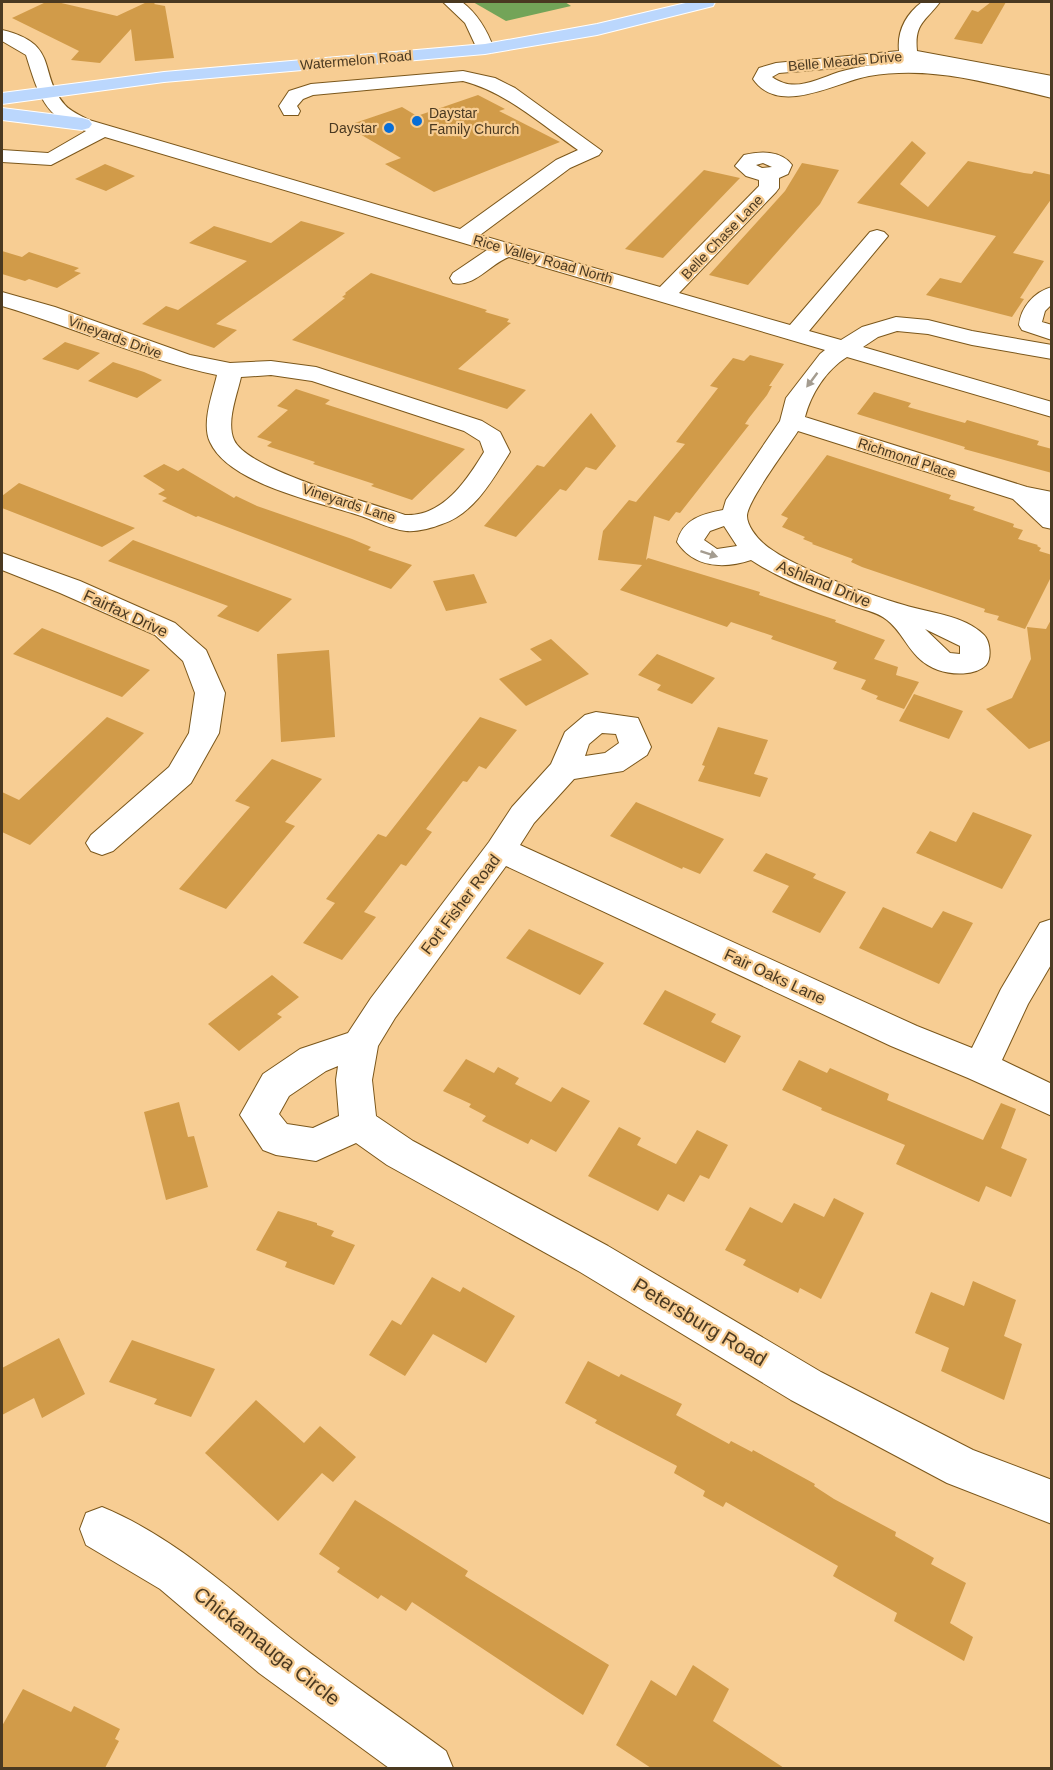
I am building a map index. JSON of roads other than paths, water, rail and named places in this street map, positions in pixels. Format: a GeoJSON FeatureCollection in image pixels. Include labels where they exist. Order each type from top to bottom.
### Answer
{"type":"FeatureCollection","features":[{"type":"Feature","properties":{"kind":"main road","name":"Watermelon Road"},"geometry":{"type":"LineString","coordinates":[[2,99],[46,91],[164,77],[485,49],[597,30],[706,2]]}},
{"type":"Feature","properties":{"kind":"main road"},"geometry":{"type":"LineString","coordinates":[[2,114],[93,127]]}},
{"type":"Feature","properties":{"kind":"street"},"geometry":{"type":"LineString","coordinates":[[451,2],[465,10],[475,22],[485,49]]}},
{"type":"Feature","properties":{"kind":"street"},"geometry":{"type":"LineString","coordinates":[[909,61],[908,27],[922,9],[932,2]]}},
{"type":"Feature","properties":{"kind":"street"},"geometry":{"type":"LineString","coordinates":[[2,35],[19,42],[34,53],[46,91]]}},
{"type":"Feature","properties":{"kind":"street"},"geometry":{"type":"LineString","coordinates":[[404,56],[416,80]]}},
{"type":"Feature","properties":{"kind":"street","name":"Belle Meade Drive"},"geometry":{"type":"LineString","coordinates":[[1052,82],[946,60],[909,61],[776,68],[765,72],[762,79],[769,86],[806,91],[857,72],[909,61],[1052,93]]}},
{"type":"Feature","properties":{"kind":"street"},"geometry":{"type":"LineString","coordinates":[[332,62],[338,88]]}},
{"type":"Feature","properties":{"kind":"street"},"geometry":{"type":"LineString","coordinates":[[291,111],[288,106],[296,95],[311,90],[463,76],[489,82],[508,92],[592,151],[563,164],[464,236]]}},
{"type":"Feature","properties":{"kind":"street","name":"Rice Valley Road North"},"geometry":{"type":"LineString","coordinates":[[46,91],[58,110],[93,127],[1052,410]]}},
{"type":"Feature","properties":{"kind":"street"},"geometry":{"type":"LineString","coordinates":[[2,156],[51,159],[93,127]]}},
{"type":"Feature","properties":{"kind":"street","name":"Belle Chase Lane"},"geometry":{"type":"LineString","coordinates":[[665,295],[769,188],[768,174]]}},
{"type":"Feature","properties":{"kind":"street"},"geometry":{"type":"LineString","coordinates":[[795,334],[876,236]]}},
{"type":"Feature","properties":{"kind":"street"},"geometry":{"type":"LineString","coordinates":[[470,281],[507,261],[509,249]]}},
{"type":"Feature","properties":{"kind":"street"},"geometry":{"type":"LineString","coordinates":[[1052,294],[1043,297],[1030,320],[1030,325],[1052,333]]}},
{"type":"Feature","properties":{"kind":"street","name":"Vineyards Drive"},"geometry":{"type":"LineString","coordinates":[[2,299],[47,312],[184,361],[230,370]]}},
{"type":"Feature","properties":{"kind":"street"},"geometry":{"type":"LineString","coordinates":[[753,549],[735,557],[721,558],[707,555],[690,542],[691,536],[703,524],[734,516],[739,500],[792,422],[821,404],[848,365],[846,349],[914,332],[952,333],[1052,352]]}},
{"type":"Feature","properties":{"kind":"street","name":"Vineyards Lane"},"geometry":{"type":"LineString","coordinates":[[272,368],[316,374],[473,426],[490,437],[497,452],[480,480],[454,506],[435,518],[408,523],[319,495],[259,472],[227,452],[220,440],[222,413],[230,370],[272,368]]}},
{"type":"Feature","properties":{"kind":"street","name":"Richmond Place"},"geometry":{"type":"LineString","coordinates":[[792,422],[1022,494],[1052,500]]}},
{"type":"Feature","properties":{"kind":"street","name":"Richmond Place"},"geometry":{"type":"LineString","coordinates":[[1022,494],[1052,521]]}},
{"type":"Feature","properties":{"kind":"street","name":"Ashland Drive"},"geometry":{"type":"LineString","coordinates":[[734,516],[739,531],[753,549],[772,562],[818,583],[897,613]]}},
{"type":"Feature","properties":{"kind":"street","name":"Fairfax Drive"},"geometry":{"type":"LineString","coordinates":[[2,561],[70,587],[165,629],[196,657],[210,693],[204,733],[180,775],[102,843]]}},
{"type":"Feature","properties":{"kind":"street","name":"Fort Fisher Road"},"geometry":{"type":"LineString","coordinates":[[358,1124],[354,1080],[361,1043],[390,999],[500,850],[523,815],[565,769]]}},
{"type":"Feature","properties":{"kind":"street","name":"Fair Oaks Lane"},"geometry":{"type":"LineString","coordinates":[[500,850],[633,909],[904,1036],[981,1066],[1052,1101]]}},
{"type":"Feature","properties":{"kind":"street"},"geometry":{"type":"LineString","coordinates":[[981,1066],[1013,999],[1052,932]]}},
{"type":"Feature","properties":{"kind":"street"},"geometry":{"type":"LineString","coordinates":[[358,1124],[316,1145],[276,1139],[259,1115],[276,1085],[313,1059],[361,1043]]}},
{"type":"Feature","properties":{"kind":"street","name":"Petersburg Road"},"geometry":{"type":"LineString","coordinates":[[358,1124],[400,1153],[594,1259],[806,1386],[962,1468],[1052,1502]]}},
{"type":"Feature","properties":{"kind":"street","name":"Chickamauga Circle"},"geometry":{"type":"LineString","coordinates":[[102,1529],[176,1574],[276,1656],[429,1768]]}},
{"type":"Feature","properties":{"kind":"place","name":"Daystar Family Church"},"geometry":{"type":"Point","coordinates":[417,121]}},
{"type":"Feature","properties":{"kind":"place","name":"Daystar"},"geometry":{"type":"Point","coordinates":[389,128]}}]}
